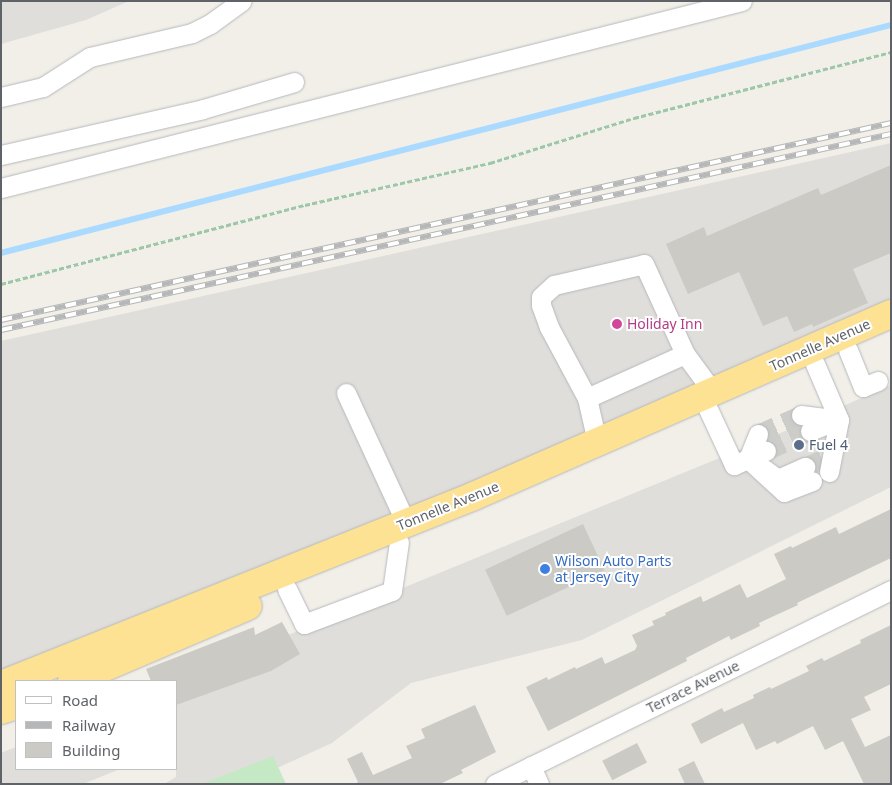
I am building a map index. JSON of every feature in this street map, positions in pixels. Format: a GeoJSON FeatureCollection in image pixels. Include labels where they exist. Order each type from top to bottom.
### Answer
{"type":"FeatureCollection","features":[{"type":"Feature","properties":{"kind":"highway","name":"Tonnelle Avenue"},"geometry":{"type":"LineString","coordinates":[[1,685],[402,532],[711,400],[891,314]]}},
{"type":"Feature","properties":{"kind":"highway","name":"Tonnelle Avenue"},"geometry":{"type":"LineString","coordinates":[[74,680],[287,589],[402,532],[597,442],[815,364],[891,331]]}},
{"type":"Feature","properties":{"kind":"highway"},"geometry":{"type":"LineString","coordinates":[[1,710],[15,705]]}},
{"type":"Feature","properties":{"kind":"street"},"geometry":{"type":"LineString","coordinates":[[1,97],[43,87],[90,57],[192,33],[210,24],[242,1]]}},
{"type":"Feature","properties":{"kind":"street"},"geometry":{"type":"LineString","coordinates":[[1,188],[742,1]]}},
{"type":"Feature","properties":{"kind":"street"},"geometry":{"type":"LineString","coordinates":[[1,154],[203,109],[294,82]]}},
{"type":"Feature","properties":{"kind":"street"},"geometry":{"type":"LineString","coordinates":[[597,442],[587,398],[549,327],[541,305],[541,297],[554,285],[644,264],[685,354],[711,400],[734,465],[748,459],[762,443]]}},
{"type":"Feature","properties":{"kind":"street"},"geometry":{"type":"LineString","coordinates":[[848,350],[863,387],[878,381]]}},
{"type":"Feature","properties":{"kind":"street"},"geometry":{"type":"LineString","coordinates":[[587,398],[685,354]]}},
{"type":"Feature","properties":{"kind":"street"},"geometry":{"type":"LineString","coordinates":[[815,364],[839,420],[826,465]]}},
{"type":"Feature","properties":{"kind":"street"},"geometry":{"type":"LineString","coordinates":[[287,589],[304,624],[392,591],[402,532],[346,393]]}},
{"type":"Feature","properties":{"kind":"street"},"geometry":{"type":"LineString","coordinates":[[805,423],[839,420]]}},
{"type":"Feature","properties":{"kind":"street"},"geometry":{"type":"LineString","coordinates":[[748,459],[778,479],[808,474]]}},
{"type":"Feature","properties":{"kind":"street","name":"Terrace Avenue"},"geometry":{"type":"LineString","coordinates":[[495,784],[891,590]]}},
{"type":"Feature","properties":{"kind":"street"},"geometry":{"type":"LineString","coordinates":[[531,766],[540,784]]}},
{"type":"Feature","properties":{"kind":"path"},"geometry":{"type":"LineString","coordinates":[[1,284],[305,205],[490,163],[634,118],[891,52]]}},
{"type":"Feature","properties":{"kind":"shaded area"},"geometry":{"type":"Polygon","coordinates":[[[1,1],[129,1],[86,20],[1,44],[1,1]]]}},
{"type":"Feature","properties":{"kind":"shaded area"},"geometry":{"type":"Polygon","coordinates":[[[891,143],[891,305],[382,521],[1,674],[1,341],[891,143]]]}},
{"type":"Feature","properties":{"kind":"shaded area"},"geometry":{"type":"Polygon","coordinates":[[[891,385],[891,487],[582,640],[411,683],[332,743],[242,784],[164,784],[176,777],[176,770],[178,770],[178,680],[800,425],[891,385]]]}},
{"type":"Feature","properties":{"kind":"shaded area"},"geometry":{"type":"Polygon","coordinates":[[[15,747],[15,770],[118,770],[83,784],[1,784],[1,753],[15,747]]]}},
{"type":"Feature","properties":{"kind":"green space"},"geometry":{"type":"Polygon","coordinates":[[[273,756],[286,784],[202,784],[273,756]]]}},
{"type":"Feature","properties":{"kind":"building"},"geometry":{"type":"Polygon","coordinates":[[[891,165],[891,253],[853,269],[868,303],[813,327],[812,324],[794,332],[787,316],[763,326],[739,272],[688,294],[666,244],[704,227],[707,236],[818,188],[821,195],[891,165]]]}},
{"type":"Feature","properties":{"kind":"building"},"geometry":{"type":"Polygon","coordinates":[[[891,509],[891,558],[797,603],[798,605],[759,623],[760,626],[731,640],[729,636],[686,658],[687,661],[548,731],[526,687],[547,677],[548,680],[575,667],[576,669],[602,657],[605,664],[635,650],[637,646],[632,635],[654,625],[652,621],[666,615],[665,613],[701,596],[703,602],[740,584],[747,598],[786,579],[774,554],[791,546],[792,548],[836,527],[839,534],[891,509]]]}},
{"type":"Feature","properties":{"kind":"building","name":"Wilson Auto Parts at Jersey City"},"geometry":{"type":"Polygon","coordinates":[[[583,524],[605,570],[507,616],[485,570],[583,524]]]}},
{"type":"Feature","properties":{"kind":"building"},"geometry":{"type":"Polygon","coordinates":[[[282,622],[300,654],[271,671],[178,704],[178,680],[151,680],[146,669],[254,627],[255,635],[282,622]]]}},
{"type":"Feature","properties":{"kind":"building"},"geometry":{"type":"Polygon","coordinates":[[[891,625],[891,684],[864,697],[871,710],[851,719],[865,747],[891,735],[891,784],[864,784],[843,741],[825,750],[813,726],[777,744],[775,741],[756,750],[743,723],[701,744],[691,724],[722,708],[724,712],[754,698],[753,695],[770,687],[771,689],[809,671],[806,666],[822,658],[824,661],[861,643],[860,640],[891,625]]]}},
{"type":"Feature","properties":{"kind":"building"},"geometry":{"type":"Polygon","coordinates":[[[475,705],[496,752],[461,770],[463,773],[440,784],[355,784],[358,782],[347,759],[362,752],[373,775],[412,758],[406,746],[425,738],[421,729],[475,705]]]}},
{"type":"Feature","properties":{"kind":"building"},"geometry":{"type":"Polygon","coordinates":[[[637,743],[647,763],[612,780],[602,761],[637,743]]]}},
{"type":"Feature","properties":{"kind":"building"},"geometry":{"type":"Polygon","coordinates":[[[694,761],[705,784],[685,784],[678,769],[694,761]]]}},
{"type":"Feature","properties":{"kind":"waterway"},"geometry":{"type":"LineString","coordinates":[[1,253],[891,25]]}},
{"type":"Feature","properties":{"kind":"tunnel"},"geometry":{"type":"LineString","coordinates":[[758,434],[801,415]]}},
{"type":"Feature","properties":{"kind":"tunnel"},"geometry":{"type":"LineString","coordinates":[[766,451],[810,431]]}},
{"type":"Feature","properties":{"kind":"tunnel"},"geometry":{"type":"LineString","coordinates":[[805,467],[823,459]]}},
{"type":"Feature","properties":{"kind":"railway"},"geometry":{"type":"LineString","coordinates":[[1,320],[891,123]]}},
{"type":"Feature","properties":{"kind":"railway"},"geometry":{"type":"LineString","coordinates":[[1,330],[891,134]]}},
{"type":"Feature","properties":{"kind":"place","name":"Holiday Inn"},"geometry":{"type":"Point","coordinates":[617,324]}},
{"type":"Feature","properties":{"kind":"place","name":"Fuel 4"},"geometry":{"type":"Point","coordinates":[799,445]}},
{"type":"Feature","properties":{"kind":"place","name":"Wilson Auto Parts at Jersey City"},"geometry":{"type":"Point","coordinates":[545,569]}}]}
